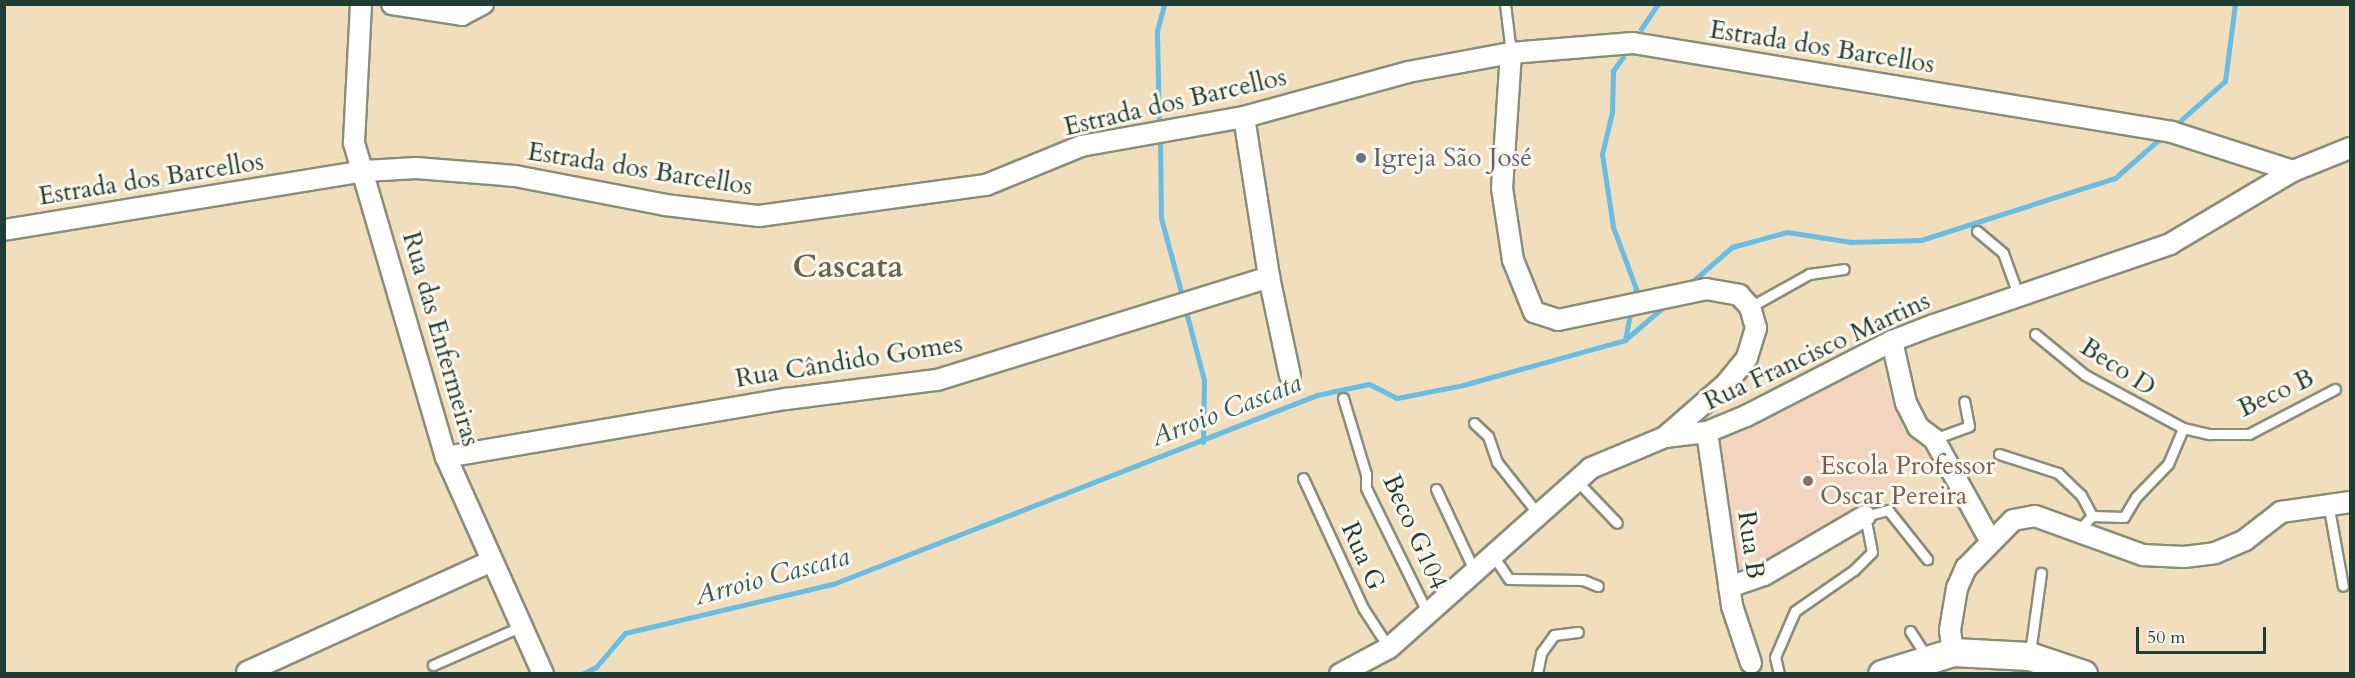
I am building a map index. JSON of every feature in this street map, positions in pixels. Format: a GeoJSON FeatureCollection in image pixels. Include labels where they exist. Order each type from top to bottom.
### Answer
{"type":"FeatureCollection","features":[{"type":"Feature","properties":{"kind":"main road"},"geometry":{"type":"LineString","coordinates":[[1882,674],[1940,655],[2029,657],[2083,674]]}},
{"type":"Feature","properties":{"kind":"street","name":"Rua das Enfermeiras"},"geometry":{"type":"LineString","coordinates":[[361,4],[354,143],[365,171],[446,458],[490,562],[543,674]]}},
{"type":"Feature","properties":{"kind":"street"},"geometry":{"type":"LineString","coordinates":[[392,4],[462,15],[483,4]]}},
{"type":"Feature","properties":{"kind":"street","name":"Estrada dos Barcellos"},"geometry":{"type":"LineString","coordinates":[[4,230],[365,171],[416,168],[514,176],[665,205],[759,216],[986,185],[1081,146],[1244,117],[1408,72],[1511,53],[1634,43],[2172,132],[2293,171]]}},
{"type":"Feature","properties":{"kind":"street"},"geometry":{"type":"LineString","coordinates":[[1511,53],[1502,188],[1513,260],[1534,312],[1558,320],[1706,289],[1739,295],[1750,307],[1756,328],[1747,358],[1727,383],[1665,437]]}},
{"type":"Feature","properties":{"kind":"street"},"geometry":{"type":"LineString","coordinates":[[1244,117],[1269,277],[1290,376]]}},
{"type":"Feature","properties":{"kind":"street"},"geometry":{"type":"LineString","coordinates":[[2293,171],[2350,148]]}},
{"type":"Feature","properties":{"kind":"street","name":"Rua Francisco Martins"},"geometry":{"type":"LineString","coordinates":[[1340,674],[1389,648],[1591,468],[1665,437],[1707,432],[1892,341],[2170,244],[2293,171]]}},
{"type":"Feature","properties":{"kind":"street","name":"Rua Cândido Gomes"},"geometry":{"type":"LineString","coordinates":[[446,458],[786,399],[937,380],[1269,277]]}},
{"type":"Feature","properties":{"kind":"street"},"geometry":{"type":"LineString","coordinates":[[1892,341],[1906,403],[1918,427],[1934,439],[1990,540]]}},
{"type":"Feature","properties":{"kind":"street","name":"Rua B"},"geometry":{"type":"LineString","coordinates":[[1707,432],[1729,587],[1750,663]]}},
{"type":"Feature","properties":{"kind":"street"},"geometry":{"type":"LineString","coordinates":[[1940,655],[1950,630],[1957,588],[1966,568],[1990,540],[2022,517],[2035,516],[2143,555],[2184,557],[2216,554],[2245,540],[2282,512],[2328,503],[2350,502]]}},
{"type":"Feature","properties":{"kind":"street"},"geometry":{"type":"LineString","coordinates":[[1729,587],[1764,574],[1865,516]]}},
{"type":"Feature","properties":{"kind":"street"},"geometry":{"type":"LineString","coordinates":[[247,672],[490,562]]}},
{"type":"Feature","properties":{"kind":"lane"},"geometry":{"type":"LineString","coordinates":[[1505,4],[1511,53]]}},
{"type":"Feature","properties":{"kind":"lane"},"geometry":{"type":"LineString","coordinates":[[1977,231],[2003,253],[2019,297]]}},
{"type":"Feature","properties":{"kind":"lane"},"geometry":{"type":"LineString","coordinates":[[1750,307],[1809,274],[1844,269]]}},
{"type":"Feature","properties":{"kind":"lane","name":"Beco D"},"geometry":{"type":"LineString","coordinates":[[2035,334],[2085,375],[2183,428]]}},
{"type":"Feature","properties":{"kind":"lane","name":"Beco B"},"geometry":{"type":"LineString","coordinates":[[2183,428],[2210,434],[2249,434],[2335,389]]}},
{"type":"Feature","properties":{"kind":"lane","name":"Beco G104"},"geometry":{"type":"LineString","coordinates":[[1343,398],[1366,474],[1366,488],[1428,614]]}},
{"type":"Feature","properties":{"kind":"lane"},"geometry":{"type":"LineString","coordinates":[[1934,439],[1969,426],[1965,401]]}},
{"type":"Feature","properties":{"kind":"lane"},"geometry":{"type":"LineString","coordinates":[[1474,423],[1488,436],[1497,462],[1538,514]]}},
{"type":"Feature","properties":{"kind":"lane"},"geometry":{"type":"LineString","coordinates":[[2092,516],[2124,518],[2136,497],[2168,464],[2183,428]]}},
{"type":"Feature","properties":{"kind":"lane"},"geometry":{"type":"LineString","coordinates":[[1999,454],[2058,473],[2080,495],[2092,516]]}},
{"type":"Feature","properties":{"kind":"lane","name":"Rua G"},"geometry":{"type":"LineString","coordinates":[[1303,478],[1363,608],[1389,648]]}},
{"type":"Feature","properties":{"kind":"lane"},"geometry":{"type":"LineString","coordinates":[[1576,480],[1617,523]]}},
{"type":"Feature","properties":{"kind":"lane"},"geometry":{"type":"LineString","coordinates":[[1436,489],[1474,570]]}},
{"type":"Feature","properties":{"kind":"lane"},"geometry":{"type":"LineString","coordinates":[[2328,503],[2343,586]]}},
{"type":"Feature","properties":{"kind":"lane"},"geometry":{"type":"LineString","coordinates":[[1779,674],[1775,657],[1796,611],[1854,570],[1872,552],[1865,516],[1888,510],[1927,559]]}},
{"type":"Feature","properties":{"kind":"lane"},"geometry":{"type":"LineString","coordinates":[[2077,532],[2092,516]]}},
{"type":"Feature","properties":{"kind":"lane"},"geometry":{"type":"LineString","coordinates":[[1492,554],[1509,579],[1583,580],[1598,586]]}},
{"type":"Feature","properties":{"kind":"lane"},"geometry":{"type":"LineString","coordinates":[[2029,657],[2042,573]]}},
{"type":"Feature","properties":{"kind":"lane"},"geometry":{"type":"LineString","coordinates":[[433,665],[520,627]]}},
{"type":"Feature","properties":{"kind":"lane"},"geometry":{"type":"LineString","coordinates":[[1910,631],[1940,655]]}},
{"type":"Feature","properties":{"kind":"lane"},"geometry":{"type":"LineString","coordinates":[[1537,674],[1541,653],[1554,635],[1578,632]]}},
{"type":"Feature","properties":{"kind":"shaded area","name":"Escola Professor Oscar Pereira"},"geometry":{"type":"Polygon","coordinates":[[[1873,357],[1903,427],[1915,438],[1927,465],[1870,497],[1861,512],[1744,579],[1724,533],[1713,435],[1873,357]]]}},
{"type":"Feature","properties":{"kind":"waterway"},"geometry":{"type":"LineString","coordinates":[[1159,128],[1157,31],[1164,4]]}},
{"type":"Feature","properties":{"kind":"waterway","name":"Arroio Cascata"},"geometry":{"type":"LineString","coordinates":[[1641,29],[1658,4]]}},
{"type":"Feature","properties":{"kind":"waterway"},"geometry":{"type":"LineString","coordinates":[[2172,128],[2225,81],[2235,4]]}},
{"type":"Feature","properties":{"kind":"waterway","name":"Arroio Cascata"},"geometry":{"type":"LineString","coordinates":[[1623,57],[1613,71],[1612,112],[1602,154],[1613,227],[1636,289],[1633,301]]}},
{"type":"Feature","properties":{"kind":"waterway"},"geometry":{"type":"LineString","coordinates":[[1687,286],[1732,247],[1787,232],[1851,242],[1921,240],[2115,178],[2163,136]]}},
{"type":"Feature","properties":{"kind":"waterway"},"geometry":{"type":"LineString","coordinates":[[1160,137],[1161,218],[1183,299]]}},
{"type":"Feature","properties":{"kind":"waterway"},"geometry":{"type":"LineString","coordinates":[[1626,339],[1667,304]]}},
{"type":"Feature","properties":{"kind":"waterway"},"geometry":{"type":"LineString","coordinates":[[1185,308],[1204,380],[1203,442]]}},
{"type":"Feature","properties":{"kind":"waterway","name":"Arroio Cascata"},"geometry":{"type":"LineString","coordinates":[[582,674],[596,667],[625,633],[833,584],[1317,395],[1369,384],[1397,398],[1463,385],[1625,340],[1631,310]]}},
{"type":"Feature","properties":{"kind":"place","name":"Igreja São José"},"geometry":{"type":"Point","coordinates":[1361,158]}},
{"type":"Feature","properties":{"kind":"place","name":"Escola Professor Oscar Pereira"},"geometry":{"type":"Point","coordinates":[1808,481]}},
{"type":"Feature","properties":{"kind":"district","name":"Cascata"},"geometry":{"type":"Point","coordinates":[848,267]}}]}
